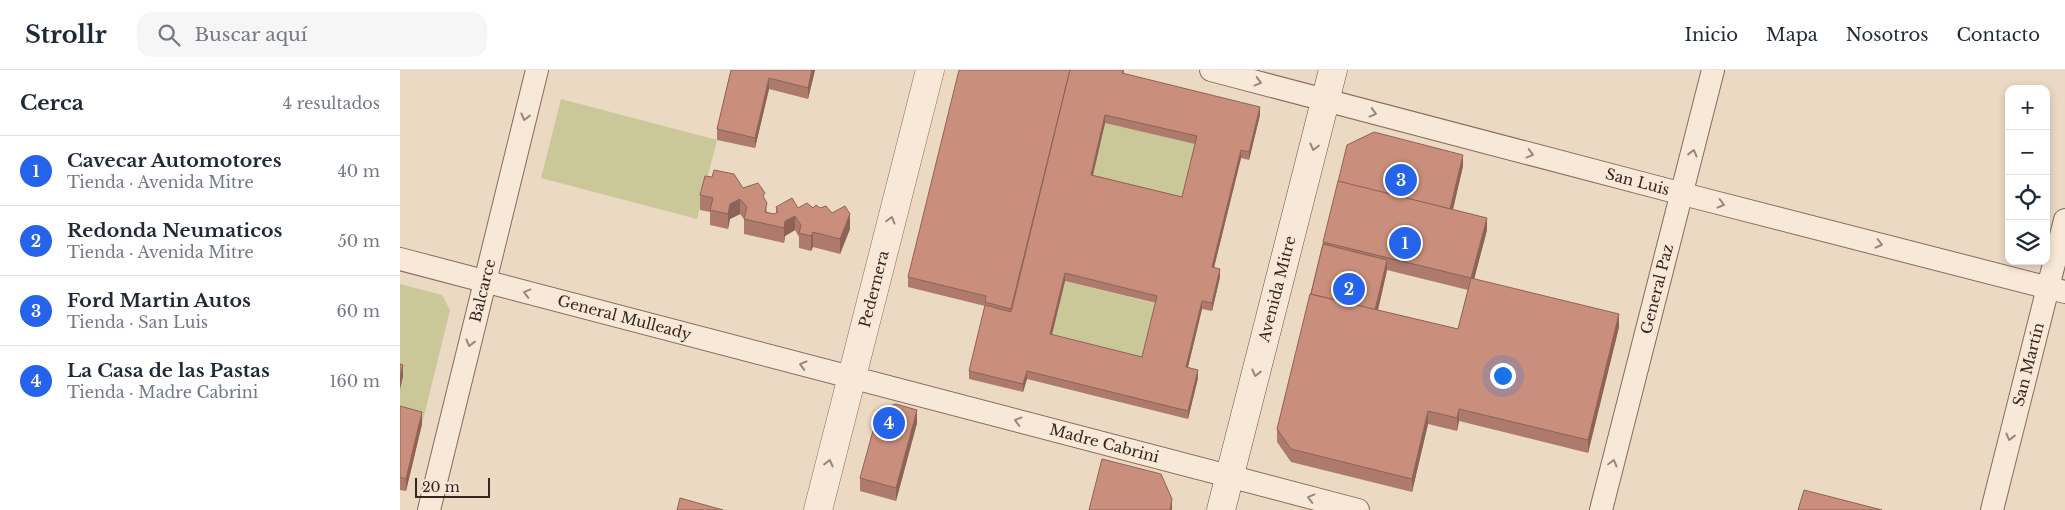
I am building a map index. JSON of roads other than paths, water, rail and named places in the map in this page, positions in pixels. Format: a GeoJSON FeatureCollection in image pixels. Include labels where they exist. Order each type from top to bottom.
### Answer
{"type":"FeatureCollection","features":[{"type":"Feature","properties":{"kind":"street","name":"Balcarce"},"geometry":{"type":"LineString","coordinates":[[430,510],[537,70]]}},
{"type":"Feature","properties":{"kind":"street","name":"Pedernera"},"geometry":{"type":"LineString","coordinates":[[818,510],[850,377],[930,70]]}},
{"type":"Feature","properties":{"kind":"street","name":"San Luis"},"geometry":{"type":"LineString","coordinates":[[1211,70],[2056,290]]}},
{"type":"Feature","properties":{"kind":"street","name":"Avenida Mitre"},"geometry":{"type":"LineString","coordinates":[[1221,510],[1333,70]]}},
{"type":"Feature","properties":{"kind":"street","name":"General Paz"},"geometry":{"type":"LineString","coordinates":[[1600,510],[1713,70]]}},
{"type":"Feature","properties":{"kind":"street","name":"San Martín"},"geometry":{"type":"LineString","coordinates":[[1992,510],[2056,290],[2065,220]]}},
{"type":"Feature","properties":{"kind":"street","name":"General Mulleady"},"geometry":{"type":"LineString","coordinates":[[400,259],[850,377]]}},
{"type":"Feature","properties":{"kind":"street","name":"Madre Cabrini"},"geometry":{"type":"LineString","coordinates":[[850,377],[1358,510]]}},
{"type":"Feature","properties":{"kind":"place","name":"Ford Martin Autos"},"geometry":{"type":"Point","coordinates":[1401,180]}},
{"type":"Feature","properties":{"kind":"place","name":"Cavecar Automotores"},"geometry":{"type":"Point","coordinates":[1405,243]}},
{"type":"Feature","properties":{"kind":"place","name":"Redonda Neumaticos"},"geometry":{"type":"Point","coordinates":[1349,289]}},
{"type":"Feature","properties":{"kind":"place","name":"La Casa de las Pastas"},"geometry":{"type":"Point","coordinates":[889,423]}}]}
